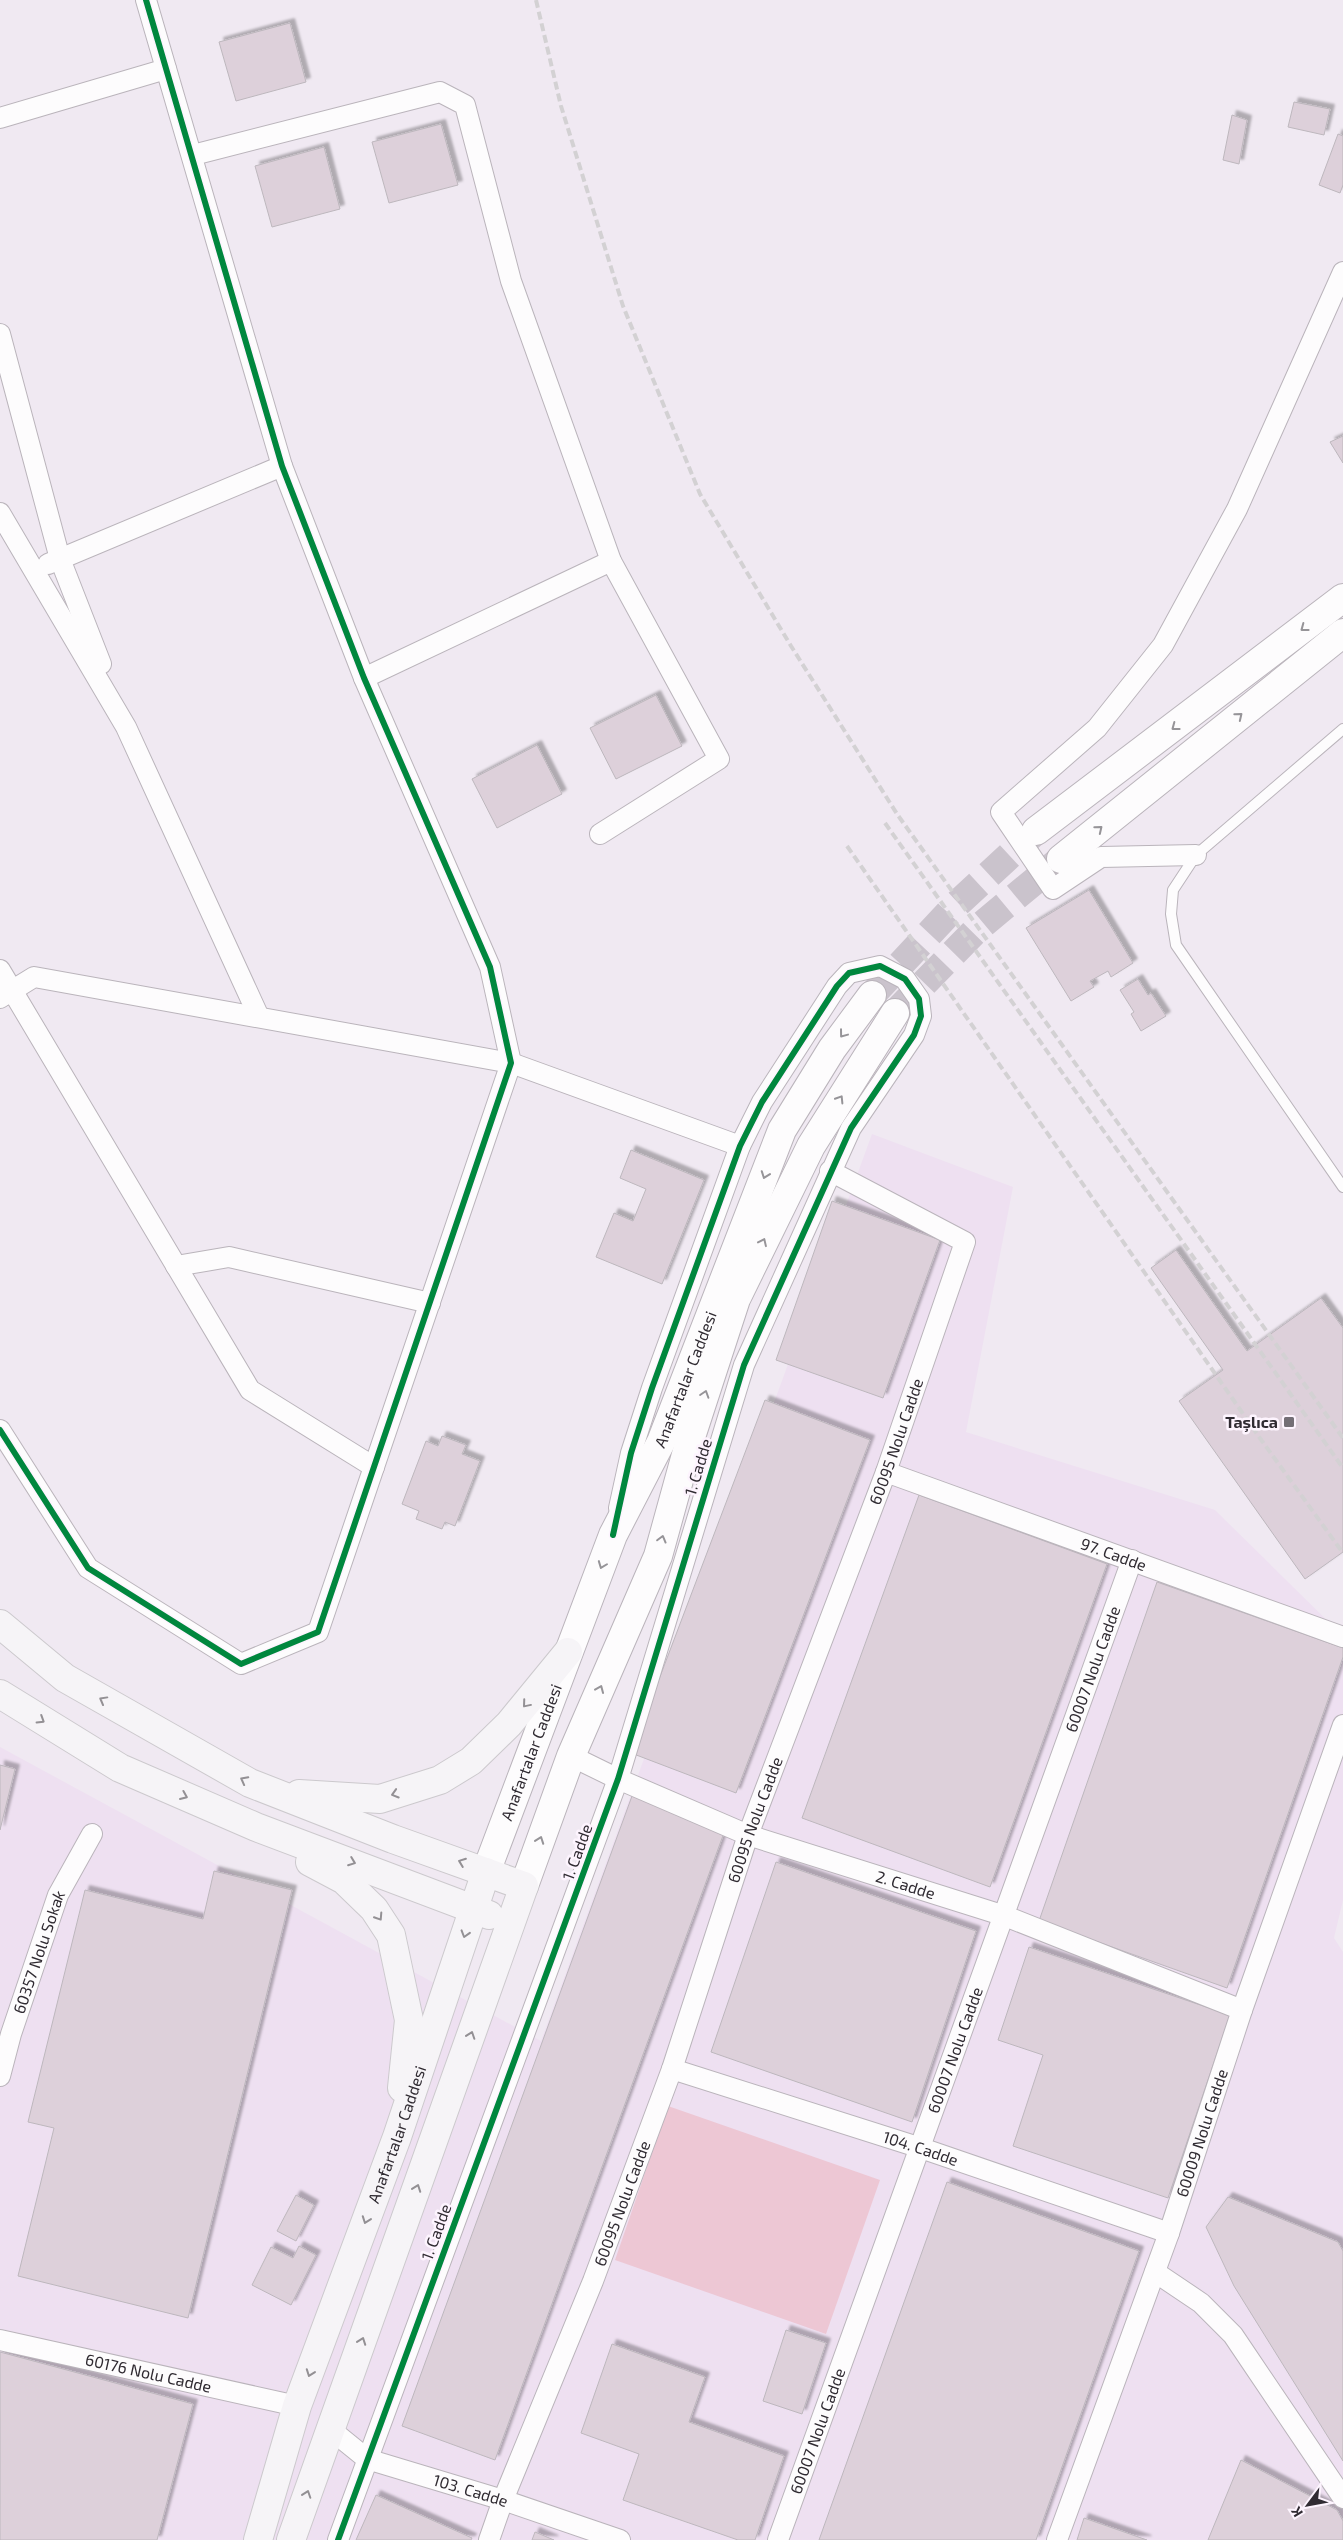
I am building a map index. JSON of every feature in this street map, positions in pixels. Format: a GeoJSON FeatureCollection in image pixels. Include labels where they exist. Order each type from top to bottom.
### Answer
{"type":"FeatureCollection","features":[{"type":"Feature","properties":{"kind":"main road"},"geometry":{"type":"LineString","coordinates":[[1036,831],[1343,598]]}},
{"type":"Feature","properties":{"kind":"main road"},"geometry":{"type":"LineString","coordinates":[[1061,860],[1343,633]]}},
{"type":"Feature","properties":{"kind":"main road","name":"Anafartalar Caddesi"},"geometry":{"type":"LineString","coordinates":[[258,2540],[298,2406],[397,2137],[439,2017],[486,1872],[613,1535],[660,1442],[782,1130],[832,1049],[872,995]]}},
{"type":"Feature","properties":{"kind":"main road","name":"Anafartalar Caddesi"},"geometry":{"type":"LineString","coordinates":[[291,2540],[453,2088],[509,1922],[571,1756],[658,1556],[690,1440],[736,1300],[811,1146],[895,1013]]}},
{"type":"Feature","properties":{"kind":"main road"},"geometry":{"type":"LineString","coordinates":[[0,1624],[65,1678],[250,1783],[393,1839],[524,1886]]}},
{"type":"Feature","properties":{"kind":"main road"},"geometry":{"type":"LineString","coordinates":[[276,1793],[380,1799],[440,1780],[471,1761],[509,1724],[568,1652]]}},
{"type":"Feature","properties":{"kind":"main road"},"geometry":{"type":"LineString","coordinates":[[0,1694],[120,1768],[256,1827],[509,1922]]}},
{"type":"Feature","properties":{"kind":"main road"},"geometry":{"type":"LineString","coordinates":[[256,1827],[344,1880],[374,1909],[391,1935],[410,2020],[397,2137]]}},
{"type":"Feature","properties":{"kind":"street"},"geometry":{"type":"LineString","coordinates":[[0,1430],[88,1568],[241,1664],[318,1632],[511,1063],[490,967],[364,678],[282,466],[193,155],[146,0]]}},
{"type":"Feature","properties":{"kind":"street"},"geometry":{"type":"LineString","coordinates":[[0,118],[166,69]]}},
{"type":"Feature","properties":{"kind":"street"},"geometry":{"type":"LineString","coordinates":[[193,155],[440,92],[465,105],[511,281],[611,561],[719,759],[600,834]]}},
{"type":"Feature","properties":{"kind":"street"},"geometry":{"type":"LineString","coordinates":[[1196,855],[1101,857],[1053,889],[1001,812],[1097,728],[1163,645],[1237,509],[1343,272]]}},
{"type":"Feature","properties":{"kind":"street"},"geometry":{"type":"LineString","coordinates":[[0,334],[60,559],[126,727],[259,1017]]}},
{"type":"Feature","properties":{"kind":"street"},"geometry":{"type":"LineString","coordinates":[[35,569],[282,466]]}},
{"type":"Feature","properties":{"kind":"street"},"geometry":{"type":"LineString","coordinates":[[0,513],[35,569],[126,727]]}},
{"type":"Feature","properties":{"kind":"street"},"geometry":{"type":"LineString","coordinates":[[364,678],[611,561]]}},
{"type":"Feature","properties":{"kind":"street","name":"1. Cadde"},"geometry":{"type":"LineString","coordinates":[[338,2540],[618,1779],[744,1365],[851,1128],[914,1035],[920,1016],[919,999],[905,979],[880,966],[849,972],[837,986],[762,1102],[740,1146],[652,1388],[631,1453],[613,1535]]}},
{"type":"Feature","properties":{"kind":"street"},"geometry":{"type":"LineString","coordinates":[[0,970],[6,994],[176,1266],[250,1390],[374,1467]]}},
{"type":"Feature","properties":{"kind":"street"},"geometry":{"type":"LineString","coordinates":[[6,994],[34,977],[511,1063],[740,1146]]}},
{"type":"Feature","properties":{"kind":"street","name":"60095 Nolu Cadde"},"geometry":{"type":"LineString","coordinates":[[489,2540],[503,2500],[594,2282],[672,2069],[748,1836],[886,1472],[965,1242],[830,1171]]}},
{"type":"Feature","properties":{"kind":"street"},"geometry":{"type":"LineString","coordinates":[[176,1266],[229,1257],[430,1303]]}},
{"type":"Feature","properties":{"kind":"street","name":"97. Cadde"},"geometry":{"type":"LineString","coordinates":[[886,1472],[1343,1637]]}},
{"type":"Feature","properties":{"kind":"street","name":"60007 Nolu Cadde"},"geometry":{"type":"LineString","coordinates":[[778,2540],[922,2148],[1132,1560]]}},
{"type":"Feature","properties":{"kind":"street","name":"60009 Nolu Cadde"},"geometry":{"type":"LineString","coordinates":[[1056,2540],[1169,2234],[1242,2010],[1343,1725]]}},
{"type":"Feature","properties":{"kind":"street","name":"2. Cadde"},"geometry":{"type":"LineString","coordinates":[[571,1756],[618,1779],[748,1836],[1004,1916],[1242,2010]]}},
{"type":"Feature","properties":{"kind":"street","name":"60357 Nolu Sokak"},"geometry":{"type":"LineString","coordinates":[[0,2076],[6,2032],[58,1895],[92,1834]]}},
{"type":"Feature","properties":{"kind":"street","name":"104. Cadde"},"geometry":{"type":"LineString","coordinates":[[672,2069],[922,2148],[1169,2234]]}},
{"type":"Feature","properties":{"kind":"street"},"geometry":{"type":"LineString","coordinates":[[1154,2272],[1202,2303],[1233,2335],[1343,2498]]}},
{"type":"Feature","properties":{"kind":"street","name":"60176 Nolu Cadde"},"geometry":{"type":"LineString","coordinates":[[0,2340],[298,2406]]}},
{"type":"Feature","properties":{"kind":"street","name":"103. Cadde"},"geometry":{"type":"LineString","coordinates":[[330,2429],[367,2459],[503,2500],[620,2540]]}},
{"type":"Feature","properties":{"kind":"lane"},"geometry":{"type":"LineString","coordinates":[[1343,729],[1196,855],[1173,890],[1171,914],[1176,945],[1343,1187]]}},
{"type":"Feature","properties":{"kind":"shaded area"},"geometry":{"type":"Polygon","coordinates":[[[872,1134],[1013,1187],[966,1432],[1215,1510],[1343,1636],[1343,1900],[1334,1938],[1343,1952],[1343,2540],[0,2540],[0,1747],[541,2041],[872,1134]]]}},
{"type":"Feature","properties":{"kind":"shaded area"},"geometry":{"type":"Polygon","coordinates":[[[668,2106],[880,2180],[826,2334],[615,2260],[668,2106]]]}},
{"type":"Feature","properties":{"kind":"building"},"geometry":{"type":"Polygon","coordinates":[[[290,23],[306,82],[236,101],[219,42],[290,23]]]}},
{"type":"Feature","properties":{"kind":"building"},"geometry":{"type":"Polygon","coordinates":[[[1294,102],[1330,109],[1324,135],[1288,127],[1294,102]]]}},
{"type":"Feature","properties":{"kind":"building"},"geometry":{"type":"Polygon","coordinates":[[[1232,115],[1247,120],[1239,164],[1223,160],[1232,115]]]}},
{"type":"Feature","properties":{"kind":"building"},"geometry":{"type":"Polygon","coordinates":[[[441,124],[458,185],[389,203],[372,142],[441,124]]]}},
{"type":"Feature","properties":{"kind":"building"},"geometry":{"type":"Polygon","coordinates":[[[1338,134],[1343,136],[1343,185],[1340,193],[1319,185],[1338,134]]]}},
{"type":"Feature","properties":{"kind":"building"},"geometry":{"type":"Polygon","coordinates":[[[324,147],[340,209],[272,227],[255,166],[324,147]]]}},
{"type":"Feature","properties":{"kind":"building"},"geometry":{"type":"Polygon","coordinates":[[[1343,436],[1343,463],[1330,442],[1343,436]]]}},
{"type":"Feature","properties":{"kind":"building"},"geometry":{"type":"Polygon","coordinates":[[[656,695],[682,746],[616,779],[590,728],[656,695]]]}},
{"type":"Feature","properties":{"kind":"building"},"geometry":{"type":"Polygon","coordinates":[[[537,745],[562,794],[497,828],[472,779],[537,745]]]}},
{"type":"Feature","properties":{"kind":"building"},"geometry":{"type":"Polygon","coordinates":[[[1089,890],[1133,963],[1111,977],[1108,971],[1090,981],[1094,987],[1071,1001],[1026,928],[1089,890]]]}},
{"type":"Feature","properties":{"kind":"building"},"geometry":{"type":"Polygon","coordinates":[[[1138,979],[1148,995],[1151,993],[1166,1016],[1141,1031],[1131,1014],[1134,1012],[1120,990],[1138,979]]]}},
{"type":"Feature","properties":{"kind":"building"},"geometry":{"type":"Polygon","coordinates":[[[631,1150],[704,1180],[662,1284],[596,1257],[614,1213],[633,1221],[646,1189],[620,1178],[631,1150]]]}},
{"type":"Feature","properties":{"kind":"building"},"geometry":{"type":"Polygon","coordinates":[[[832,1201],[940,1240],[883,1398],[776,1360],[832,1201]]]}},
{"type":"Feature","properties":{"kind":"building","name":"Taşlıca"},"geometry":{"type":"Polygon","coordinates":[[[1176,1250],[1247,1351],[1321,1298],[1343,1328],[1343,1552],[1305,1579],[1179,1401],[1223,1370],[1151,1268],[1176,1250]]]}},
{"type":"Feature","properties":{"kind":"building"},"geometry":{"type":"Polygon","coordinates":[[[765,1400],[870,1440],[736,1793],[631,1753],[765,1400]]]}},
{"type":"Feature","properties":{"kind":"building"},"geometry":{"type":"Polygon","coordinates":[[[442,1436],[466,1445],[462,1454],[480,1461],[455,1526],[445,1522],[442,1529],[416,1519],[419,1511],[402,1504],[426,1441],[438,1446],[442,1436]]]}},
{"type":"Feature","properties":{"kind":"building"},"geometry":{"type":"Polygon","coordinates":[[[919,1495],[1107,1564],[990,1887],[802,1818],[919,1495]]]}},
{"type":"Feature","properties":{"kind":"building"},"geometry":{"type":"Polygon","coordinates":[[[1157,1582],[1343,1648],[1343,1657],[1227,1988],[1039,1921],[1157,1582]]]}},
{"type":"Feature","properties":{"kind":"building"},"geometry":{"type":"Polygon","coordinates":[[[0,1765],[15,1769],[0,1830],[0,1765]]]}},
{"type":"Feature","properties":{"kind":"building"},"geometry":{"type":"Polygon","coordinates":[[[632,1796],[725,1830],[495,2460],[402,2426],[632,1796]]]}},
{"type":"Feature","properties":{"kind":"building"},"geometry":{"type":"Polygon","coordinates":[[[776,1862],[976,1931],[912,2122],[711,2052],[776,1862]]]}},
{"type":"Feature","properties":{"kind":"building"},"geometry":{"type":"Polygon","coordinates":[[[214,1871],[292,1890],[188,2318],[18,2276],[54,2128],[28,2122],[85,1890],[203,1919],[214,1871]]]}},
{"type":"Feature","properties":{"kind":"building"},"geometry":{"type":"Polygon","coordinates":[[[1029,1947],[1230,2015],[1168,2198],[1013,2146],[1043,2055],[998,2040],[1029,1947]]]}},
{"type":"Feature","properties":{"kind":"building"},"geometry":{"type":"Polygon","coordinates":[[[947,2182],[1139,2251],[1036,2540],[819,2540],[947,2182]]]}},
{"type":"Feature","properties":{"kind":"building"},"geometry":{"type":"Polygon","coordinates":[[[296,2195],[314,2205],[296,2241],[277,2231],[296,2195]]]}},
{"type":"Feature","properties":{"kind":"building"},"geometry":{"type":"Polygon","coordinates":[[[1228,2197],[1338,2242],[1343,2251],[1343,2461],[1234,2286],[1206,2227],[1228,2197]]]}},
{"type":"Feature","properties":{"kind":"building"},"geometry":{"type":"Polygon","coordinates":[[[299,2246],[316,2255],[291,2305],[252,2285],[271,2247],[293,2258],[299,2246]]]}},
{"type":"Feature","properties":{"kind":"building"},"geometry":{"type":"Polygon","coordinates":[[[786,2330],[826,2343],[802,2414],[763,2401],[786,2330]]]}},
{"type":"Feature","properties":{"kind":"building"},"geometry":{"type":"Polygon","coordinates":[[[612,2344],[705,2377],[689,2422],[784,2456],[755,2540],[738,2540],[623,2500],[639,2454],[581,2433],[612,2344]]]}},
{"type":"Feature","properties":{"kind":"building"},"geometry":{"type":"Polygon","coordinates":[[[0,2352],[193,2404],[157,2540],[0,2540],[0,2352]]]}},
{"type":"Feature","properties":{"kind":"building"},"geometry":{"type":"Polygon","coordinates":[[[1241,2460],[1337,2510],[1343,2521],[1343,2540],[1208,2540],[1241,2460]]]}},
{"type":"Feature","properties":{"kind":"building"},"geometry":{"type":"Polygon","coordinates":[[[376,2495],[472,2538],[471,2540],[356,2540],[376,2495]]]}},
{"type":"Feature","properties":{"kind":"building"},"geometry":{"type":"Polygon","coordinates":[[[1084,2518],[1147,2540],[1077,2540],[1084,2518]]]}},
{"type":"Feature","properties":{"kind":"building"},"geometry":{"type":"Polygon","coordinates":[[[535,2532],[554,2540],[532,2540],[535,2532]]]}},
{"type":"Feature","properties":{"kind":"tunnel"},"geometry":{"type":"LineString","coordinates":[[872,995],[956,905],[1036,831]]}},
{"type":"Feature","properties":{"kind":"tunnel"},"geometry":{"type":"LineString","coordinates":[[895,1013],[977,929],[1061,859]]}},
{"type":"Feature","properties":{"kind":"railway"},"geometry":{"type":"LineString","coordinates":[[536,0],[561,106],[623,306],[700,494],[791,646],[897,814],[1343,1438]]}},
{"type":"Feature","properties":{"kind":"railway"},"geometry":{"type":"LineString","coordinates":[[885,823],[1343,1468]]}},
{"type":"Feature","properties":{"kind":"railway"},"geometry":{"type":"LineString","coordinates":[[847,846],[1262,1441],[1343,1553]]}},
{"type":"Feature","properties":{"kind":"cycle path"},"geometry":{"type":"LineString","coordinates":[[0,1430],[88,1568],[241,1664],[318,1632],[511,1063],[490,967],[364,678],[282,466],[146,0]]}},
{"type":"Feature","properties":{"kind":"cycle path"},"geometry":{"type":"LineString","coordinates":[[338,2540],[618,1779],[744,1365],[851,1128],[914,1035],[921,1016],[919,999],[905,979],[880,966],[849,973],[837,986],[762,1102],[740,1146],[652,1388],[631,1453],[613,1535]]}},
{"type":"Feature","properties":{"kind":"place","name":"Taşlıca"},"geometry":{"type":"Point","coordinates":[1289,1422]}}]}
